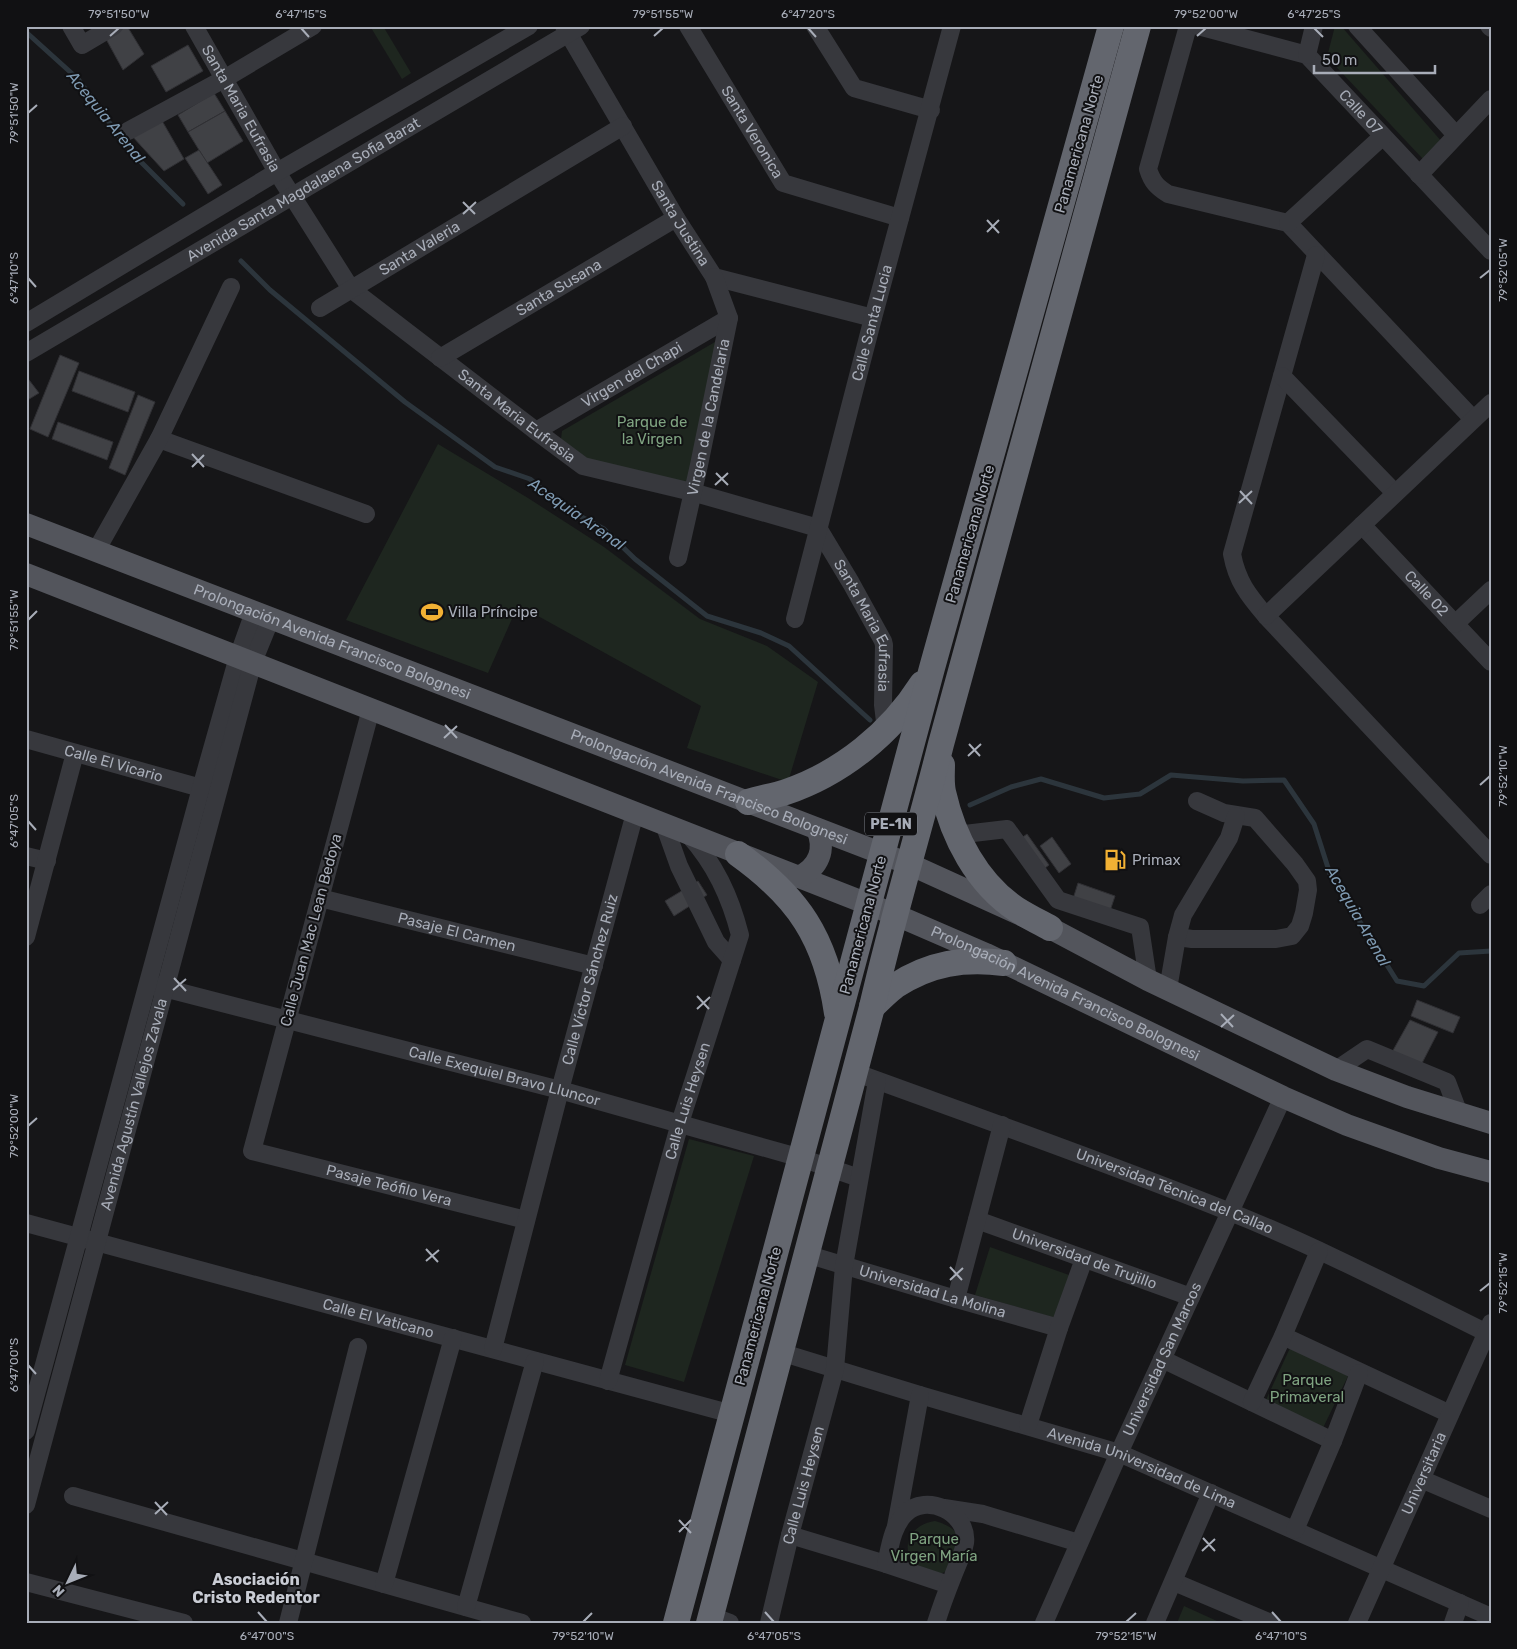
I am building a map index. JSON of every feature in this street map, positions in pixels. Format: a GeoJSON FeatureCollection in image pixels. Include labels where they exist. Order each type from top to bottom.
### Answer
{"type":"FeatureCollection","features":[{"type":"Feature","properties":{"kind":"highway","name":"Panamericana Norte"},"geometry":{"type":"LineString","coordinates":[[676,1623],[932,668],[1112,26]]}},
{"type":"Feature","properties":{"kind":"highway","name":"Panamericana Norte"},"geometry":{"type":"LineString","coordinates":[[717,1621],[780,1352],[829,1168],[865,1076],[872,1007],[885,947],[896,915],[923,817],[941,744],[1138,26]]}},
{"type":"Feature","properties":{"kind":"highway"},"geometry":{"type":"LineString","coordinates":[[748,802],[786,792],[822,776],[856,756],[886,730],[911,701],[932,668]]}},
{"type":"Feature","properties":{"kind":"highway"},"geometry":{"type":"LineString","coordinates":[[941,744],[943,790],[956,835],[971,863],[991,887],[1015,908],[1050,928]]}},
{"type":"Feature","properties":{"kind":"highway"},"geometry":{"type":"LineString","coordinates":[[738,854],[770,879],[788,897],[808,924],[823,954],[833,986],[837,1018]]}},
{"type":"Feature","properties":{"kind":"highway"},"geometry":{"type":"LineString","coordinates":[[872,1007],[894,987],[920,972],[950,963],[980,960],[1004,963]]}},
{"type":"Feature","properties":{"kind":"main road","name":"Prolongación Avenida Francisco Bolognesi"},"geometry":{"type":"LineString","coordinates":[[26,524],[909,864],[1050,928],[1158,985],[1336,1070],[1398,1094],[1491,1123]]}},
{"type":"Feature","properties":{"kind":"main road","name":"Prolongación Avenida Francisco Bolognesi"},"geometry":{"type":"LineString","coordinates":[[26,574],[896,915],[1004,963],[1283,1097],[1347,1125],[1391,1142],[1491,1172]]}},
{"type":"Feature","properties":{"kind":"main road"},"geometry":{"type":"LineString","coordinates":[[799,877],[813,868],[818,861],[822,845],[817,829]]}},
{"type":"Feature","properties":{"kind":"street"},"geometry":{"type":"LineString","coordinates":[[70,26],[82,45],[114,26]]}},
{"type":"Feature","properties":{"kind":"street","name":"Santa Maria Eufrasia"},"geometry":{"type":"LineString","coordinates":[[194,26],[277,172],[351,289],[584,466],[692,492],[818,528],[883,641],[883,704],[886,730]]}},
{"type":"Feature","properties":{"kind":"street"},"geometry":{"type":"LineString","coordinates":[[128,131],[224,79],[314,26]]}},
{"type":"Feature","properties":{"kind":"street","name":"Avenida Santa Magdalaena Sofia Barat"},"geometry":{"type":"LineString","coordinates":[[26,323],[277,172],[529,26]]}},
{"type":"Feature","properties":{"kind":"street","name":"Santa Veronica"},"geometry":{"type":"LineString","coordinates":[[688,26],[782,183],[900,218]]}},
{"type":"Feature","properties":{"kind":"street"},"geometry":{"type":"LineString","coordinates":[[815,26],[854,88],[931,110]]}},
{"type":"Feature","properties":{"kind":"street","name":"Calle Santa Lucia"},"geometry":{"type":"LineString","coordinates":[[795,619],[873,318],[931,110],[952,26]]}},
{"type":"Feature","properties":{"kind":"street"},"geometry":{"type":"LineString","coordinates":[[1188,26],[1148,169],[1151,179],[1157,187],[1168,194],[1288,223],[1316,255],[1474,419]]}},
{"type":"Feature","properties":{"kind":"street"},"geometry":{"type":"LineString","coordinates":[[1198,26],[1307,55],[1314,26]]}},
{"type":"Feature","properties":{"kind":"street"},"geometry":{"type":"LineString","coordinates":[[1357,26],[1456,135]]}},
{"type":"Feature","properties":{"kind":"street","name":"Avenida Santa Magdalaena Sofia Barat"},"geometry":{"type":"LineString","coordinates":[[26,353],[571,29]]}},
{"type":"Feature","properties":{"kind":"street","name":"Santa Justina"},"geometry":{"type":"LineString","coordinates":[[571,29],[622,126],[676,218],[714,277],[873,318]]}},
{"type":"Feature","properties":{"kind":"street","name":"Calle 07"},"geometry":{"type":"LineString","coordinates":[[1307,55],[1491,251]]}},
{"type":"Feature","properties":{"kind":"street"},"geometry":{"type":"LineString","coordinates":[[1419,175],[1491,99]]}},
{"type":"Feature","properties":{"kind":"street","name":"Santa Valeria"},"geometry":{"type":"LineString","coordinates":[[320,308],[622,126]]}},
{"type":"Feature","properties":{"kind":"street"},"geometry":{"type":"LineString","coordinates":[[1288,223],[1383,136]]}},
{"type":"Feature","properties":{"kind":"street","name":"Santa Susana"},"geometry":{"type":"LineString","coordinates":[[440,358],[676,218]]}},
{"type":"Feature","properties":{"kind":"street"},"geometry":{"type":"LineString","coordinates":[[1316,255],[1232,554],[1235,570],[1242,585],[1266,616],[1491,855]]}},
{"type":"Feature","properties":{"kind":"street","name":"Virgen de la Candelaria"},"geometry":{"type":"LineString","coordinates":[[678,558],[728,318],[714,277]]}},
{"type":"Feature","properties":{"kind":"street"},"geometry":{"type":"LineString","coordinates":[[96,551],[159,439],[231,287]]}},
{"type":"Feature","properties":{"kind":"street","name":"Virgen del Chapi"},"geometry":{"type":"LineString","coordinates":[[536,431],[728,318]]}},
{"type":"Feature","properties":{"kind":"street"},"geometry":{"type":"LineString","coordinates":[[1282,376],[1395,494]]}},
{"type":"Feature","properties":{"kind":"street"},"geometry":{"type":"LineString","coordinates":[[1266,616],[1491,403]]}},
{"type":"Feature","properties":{"kind":"street"},"geometry":{"type":"LineString","coordinates":[[159,439],[366,514]]}},
{"type":"Feature","properties":{"kind":"street","name":"Calle 02"},"geometry":{"type":"LineString","coordinates":[[1362,525],[1491,662]]}},
{"type":"Feature","properties":{"kind":"street"},"geometry":{"type":"LineString","coordinates":[[1455,624],[1491,590]]}},
{"type":"Feature","properties":{"kind":"street","name":"Avenida Agustín Vallejos Zavala"},"geometry":{"type":"LineString","coordinates":[[26,1431],[201,788],[245,660],[263,615]]}},
{"type":"Feature","properties":{"kind":"street","name":"Avenida Agustín Vallejos Zavala"},"geometry":{"type":"LineString","coordinates":[[26,1505],[166,988],[245,660]]}},
{"type":"Feature","properties":{"kind":"street","name":"Calle Juan Mac Lean Bedoya"},"geometry":{"type":"LineString","coordinates":[[252,1151],[371,709]]}},
{"type":"Feature","properties":{"kind":"street","name":"Calle El Vicario"},"geometry":{"type":"LineString","coordinates":[[26,739],[201,788]]}},
{"type":"Feature","properties":{"kind":"street"},"geometry":{"type":"LineString","coordinates":[[26,937],[75,752]]}},
{"type":"Feature","properties":{"kind":"street"},"geometry":{"type":"LineString","coordinates":[[1177,937],[1192,939],[1276,939],[1292,936],[1300,926],[1307,902],[1307,881],[1295,864],[1255,818],[1242,815],[1236,816],[1196,800]]}},
{"type":"Feature","properties":{"kind":"street","name":"Calle Víctor Sánchez Ruiz"},"geometry":{"type":"LineString","coordinates":[[493,1349],[560,1090],[635,813]]}},
{"type":"Feature","properties":{"kind":"street"},"geometry":{"type":"LineString","coordinates":[[1158,985],[1177,937],[1183,915],[1226,844],[1236,816]]}},
{"type":"Feature","properties":{"kind":"street"},"geometry":{"type":"LineString","coordinates":[[664,824],[679,866],[716,942],[732,960]]}},
{"type":"Feature","properties":{"kind":"street"},"geometry":{"type":"LineString","coordinates":[[956,835],[1007,828],[1058,900],[1140,927],[1158,985]]}},
{"type":"Feature","properties":{"kind":"street","name":"Calle Luis Heysen"},"geometry":{"type":"LineString","coordinates":[[608,1381],[680,1123],[740,935],[733,908],[718,876],[702,850],[686,833]]}},
{"type":"Feature","properties":{"kind":"street"},"geometry":{"type":"LineString","coordinates":[[26,856],[47,861]]}},
{"type":"Feature","properties":{"kind":"street","name":"Pasaje El Carmen"},"geometry":{"type":"LineString","coordinates":[[320,898],[594,966]]}},
{"type":"Feature","properties":{"kind":"street"},"geometry":{"type":"LineString","coordinates":[[1050,928],[1058,900]]}},
{"type":"Feature","properties":{"kind":"street","name":"Calle Exequiel Bravo Lluncor"},"geometry":{"type":"LineString","coordinates":[[148,985],[166,988],[560,1090],[801,1158],[859,1178]]}},
{"type":"Feature","properties":{"kind":"street"},"geometry":{"type":"LineString","coordinates":[[1336,1070],[1367,1049],[1447,1082],[1459,1114]]}},
{"type":"Feature","properties":{"kind":"street","name":"Calle Luis Heysen"},"geometry":{"type":"LineString","coordinates":[[769,1623],[790,1535],[835,1369],[844,1266],[859,1178],[865,1076]]}},
{"type":"Feature","properties":{"kind":"street","name":"Universidad Técnica del Callao"},"geometry":{"type":"LineString","coordinates":[[865,1076],[1002,1125],[1230,1212],[1489,1328]]}},
{"type":"Feature","properties":{"kind":"street","name":"Universidad San Marcos"},"geometry":{"type":"LineString","coordinates":[[1044,1623],[1283,1097]]}},
{"type":"Feature","properties":{"kind":"street"},"geometry":{"type":"LineString","coordinates":[[956,1299],[1002,1125]]}},
{"type":"Feature","properties":{"kind":"street","name":"Pasaje Teófilo Vera"},"geometry":{"type":"LineString","coordinates":[[252,1151],[526,1220]]}},
{"type":"Feature","properties":{"kind":"street","name":"Universidad de Trujillo"},"geometry":{"type":"LineString","coordinates":[[977,1220],[1191,1297]]}},
{"type":"Feature","properties":{"kind":"street","name":"Calle El Vaticano"},"geometry":{"type":"LineString","coordinates":[[26,1223],[732,1414]]}},
{"type":"Feature","properties":{"kind":"street"},"geometry":{"type":"LineString","coordinates":[[1252,1402],[1283,1336],[1319,1251]]}},
{"type":"Feature","properties":{"kind":"street","name":"Universidad La Molina"},"geometry":{"type":"LineString","coordinates":[[806,1254],[1060,1328]]}},
{"type":"Feature","properties":{"kind":"street"},"geometry":{"type":"LineString","coordinates":[[1028,1425],[1084,1259]]}},
{"type":"Feature","properties":{"kind":"street","name":"Universitaria"},"geometry":{"type":"LineString","coordinates":[[1357,1623],[1489,1328]]}},
{"type":"Feature","properties":{"kind":"street"},"geometry":{"type":"LineString","coordinates":[[1283,1336],[1450,1414]]}},
{"type":"Feature","properties":{"kind":"street"},"geometry":{"type":"LineString","coordinates":[[384,1584],[453,1338]]}},
{"type":"Feature","properties":{"kind":"street"},"geometry":{"type":"LineString","coordinates":[[288,1623],[358,1347]]}},
{"type":"Feature","properties":{"kind":"street","name":"Avenida Universidad de Lima"},"geometry":{"type":"LineString","coordinates":[[780,1352],[1120,1453],[1491,1617]]}},
{"type":"Feature","properties":{"kind":"street"},"geometry":{"type":"LineString","coordinates":[[1162,1360],[1333,1441]]}},
{"type":"Feature","properties":{"kind":"street"},"geometry":{"type":"LineString","coordinates":[[466,1607],[535,1361]]}},
{"type":"Feature","properties":{"kind":"street"},"geometry":{"type":"LineString","coordinates":[[1295,1530],[1333,1441],[1359,1372]]}},
{"type":"Feature","properties":{"kind":"street"},"geometry":{"type":"LineString","coordinates":[[886,1564],[896,1527],[899,1501],[920,1395]]}},
{"type":"Feature","properties":{"kind":"street"},"geometry":{"type":"LineString","coordinates":[[1421,1479],[1491,1509]]}},
{"type":"Feature","properties":{"kind":"street"},"geometry":{"type":"LineString","coordinates":[[1155,1623],[1211,1493]]}},
{"type":"Feature","properties":{"kind":"street"},"geometry":{"type":"LineString","coordinates":[[73,1496],[522,1623]]}},
{"type":"Feature","properties":{"kind":"street"},"geometry":{"type":"LineString","coordinates":[[896,1527],[906,1513],[913,1508],[930,1505],[983,1514],[1079,1543]]}},
{"type":"Feature","properties":{"kind":"street"},"geometry":{"type":"LineString","coordinates":[[936,1623],[965,1542],[962,1527],[953,1514],[944,1508]]}},
{"type":"Feature","properties":{"kind":"street"},"geometry":{"type":"LineString","coordinates":[[790,1535],[949,1585]]}},
{"type":"Feature","properties":{"kind":"street"},"geometry":{"type":"LineString","coordinates":[[26,1582],[184,1623]]}},
{"type":"Feature","properties":{"kind":"street"},"geometry":{"type":"LineString","coordinates":[[1174,1582],[1253,1619],[1272,1623]]}},
{"type":"Feature","properties":{"kind":"street"},"geometry":{"type":"LineString","coordinates":[[1453,1623],[1460,1603]]}},
{"type":"Feature","properties":{"kind":"green space"},"geometry":{"type":"Polygon","coordinates":[[[370,26],[383,26],[411,73],[402,79],[370,26]]]}},
{"type":"Feature","properties":{"kind":"green space"},"geometry":{"type":"Polygon","coordinates":[[[1335,26],[1341,26],[1442,142],[1423,159],[1327,57],[1335,26]]]}},
{"type":"Feature","properties":{"kind":"green space","name":"Parque de la Virgen"},"geometry":{"type":"Polygon","coordinates":[[[715,342],[721,346],[686,486],[590,461],[561,439],[562,431],[715,342]]]}},
{"type":"Feature","properties":{"kind":"green space","name":"Villa Príncipe"},"geometry":{"type":"Polygon","coordinates":[[[438,444],[528,498],[604,547],[700,619],[767,646],[818,682],[788,782],[687,748],[701,706],[518,605],[488,673],[346,620],[438,444]]]}},
{"type":"Feature","properties":{"kind":"green space"},"geometry":{"type":"Polygon","coordinates":[[[689,1139],[754,1156],[684,1382],[625,1365],[689,1139]]]}},
{"type":"Feature","properties":{"kind":"green space"},"geometry":{"type":"Polygon","coordinates":[[[990,1247],[1069,1275],[1056,1318],[975,1295],[990,1247]]]}},
{"type":"Feature","properties":{"kind":"green space","name":"Parque Primaveral"},"geometry":{"type":"Polygon","coordinates":[[[1290,1348],[1348,1376],[1323,1428],[1265,1402],[1290,1348]]]}},
{"type":"Feature","properties":{"kind":"green space","name":"Parque Virgen María"},"geometry":{"type":"Polygon","coordinates":[[[935,1521],[955,1531],[960,1543],[950,1567],[944,1572],[936,1574],[917,1567],[910,1559],[908,1549],[908,1543],[913,1532],[929,1522],[935,1521]]]}},
{"type":"Feature","properties":{"kind":"green space"},"geometry":{"type":"Polygon","coordinates":[[[1184,1606],[1217,1621],[1216,1623],[1177,1623],[1184,1606]]]}},
{"type":"Feature","properties":{"kind":"building"},"geometry":{"type":"Polygon","coordinates":[[[127,26],[144,54],[123,70],[106,39],[127,26]]]}},
{"type":"Feature","properties":{"kind":"building"},"geometry":{"type":"Polygon","coordinates":[[[188,45],[203,71],[166,92],[151,66],[188,45]]]}},
{"type":"Feature","properties":{"kind":"building"},"geometry":{"type":"Polygon","coordinates":[[[214,93],[225,111],[188,132],[178,115],[214,93]]]}},
{"type":"Feature","properties":{"kind":"building"},"geometry":{"type":"Polygon","coordinates":[[[225,111],[243,141],[207,163],[188,132],[225,111]]]}},
{"type":"Feature","properties":{"kind":"building"},"geometry":{"type":"Polygon","coordinates":[[[161,119],[184,159],[164,171],[132,136],[161,119]]]}},
{"type":"Feature","properties":{"kind":"building"},"geometry":{"type":"Polygon","coordinates":[[[199,150],[222,185],[208,194],[185,158],[199,150]]]}},
{"type":"Feature","properties":{"kind":"building"},"geometry":{"type":"Polygon","coordinates":[[[60,355],[79,363],[48,437],[30,429],[60,355]]]}},
{"type":"Feature","properties":{"kind":"building"},"geometry":{"type":"Polygon","coordinates":[[[79,371],[135,392],[128,412],[72,391],[79,371]]]}},
{"type":"Feature","properties":{"kind":"building"},"geometry":{"type":"Polygon","coordinates":[[[26,376],[39,393],[26,401],[26,376]]]}},
{"type":"Feature","properties":{"kind":"building"},"geometry":{"type":"Polygon","coordinates":[[[138,395],[155,402],[125,475],[109,468],[138,395]]]}},
{"type":"Feature","properties":{"kind":"building"},"geometry":{"type":"Polygon","coordinates":[[[58,422],[113,442],[107,460],[52,439],[58,422]]]}},
{"type":"Feature","properties":{"kind":"building"},"geometry":{"type":"Polygon","coordinates":[[[1027,834],[1049,865],[1036,875],[1013,844],[1027,834]]]}},
{"type":"Feature","properties":{"kind":"building"},"geometry":{"type":"Polygon","coordinates":[[[1052,837],[1071,864],[1059,873],[1040,846],[1052,837]]]}},
{"type":"Feature","properties":{"kind":"building"},"geometry":{"type":"Polygon","coordinates":[[[698,881],[707,895],[674,916],[665,901],[698,881]]]}},
{"type":"Feature","properties":{"kind":"building"},"geometry":{"type":"Polygon","coordinates":[[[1078,883],[1115,896],[1110,911],[1073,899],[1078,883]]]}},
{"type":"Feature","properties":{"kind":"building"},"geometry":{"type":"Polygon","coordinates":[[[1417,1000],[1460,1017],[1453,1033],[1411,1016],[1417,1000]]]}},
{"type":"Feature","properties":{"kind":"building"},"geometry":{"type":"Polygon","coordinates":[[[1410,1020],[1438,1032],[1420,1067],[1391,1054],[1410,1020]]]}},
{"type":"Feature","properties":{"kind":"waterway","name":"Acequia Arenal"},"geometry":{"type":"LineString","coordinates":[[26,32],[78,79],[129,150],[183,204]]}},
{"type":"Feature","properties":{"kind":"waterway","name":"Acequia Arenal"},"geometry":{"type":"LineString","coordinates":[[241,261],[270,290],[405,402],[495,467],[530,479],[565,508],[604,529],[635,559],[707,616],[761,633],[789,646],[870,720]]}},
{"type":"Feature","properties":{"kind":"waterway","name":"Acequia Arenal"},"geometry":{"type":"LineString","coordinates":[[970,805],[1011,787],[1041,779],[1104,798],[1140,794],[1171,775],[1243,781],[1284,780],[1314,824],[1330,874],[1397,981],[1424,986],[1459,953],[1491,951]]}},
{"type":"Feature","properties":{"kind":"place","name":"Villa Príncipe"},"geometry":{"type":"Point","coordinates":[432,612]}},
{"type":"Feature","properties":{"kind":"place","name":"Primax"},"geometry":{"type":"Point","coordinates":[1115,860]}},
{"type":"Feature","properties":{"kind":"district","name":"Asociación Cristo Redentor"},"geometry":{"type":"Point","coordinates":[256,1588]}}]}
